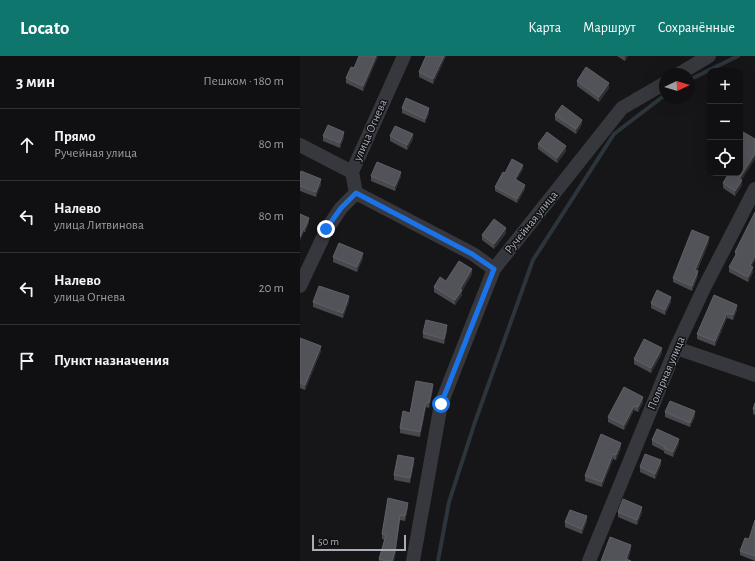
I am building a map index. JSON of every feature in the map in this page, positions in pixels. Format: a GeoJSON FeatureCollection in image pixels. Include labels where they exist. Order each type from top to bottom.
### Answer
{"type":"FeatureCollection","features":[{"type":"Feature","properties":{"kind":"street","name":"улица Огнева"},"geometry":{"type":"LineString","coordinates":[[356,193],[352,172],[404,56]]}},
{"type":"Feature","properties":{"kind":"street"},"geometry":{"type":"LineString","coordinates":[[689,68],[709,56]]}},
{"type":"Feature","properties":{"kind":"street","name":"Ручейная улица"},"geometry":{"type":"LineString","coordinates":[[413,561],[441,404],[494,269],[622,108],[659,86]]}},
{"type":"Feature","properties":{"kind":"street"},"geometry":{"type":"LineString","coordinates":[[300,146],[352,172]]}},
{"type":"Feature","properties":{"kind":"street","name":"Полярная улица"},"geometry":{"type":"LineString","coordinates":[[589,561],[676,348],[704,288],[755,190]]}},
{"type":"Feature","properties":{"kind":"street"},"geometry":{"type":"LineString","coordinates":[[300,286],[326,229],[341,208],[356,193],[472,254],[494,269]]}},
{"type":"Feature","properties":{"kind":"street"},"geometry":{"type":"LineString","coordinates":[[676,348],[755,375]]}},
{"type":"Feature","properties":{"kind":"building"},"geometry":{"type":"Polygon","coordinates":[[[359,56],[376,56],[363,86],[346,78],[351,67],[354,68],[359,56]]]}},
{"type":"Feature","properties":{"kind":"building"},"geometry":{"type":"Polygon","coordinates":[[[426,56],[444,56],[433,79],[419,72],[426,56]]]}},
{"type":"Feature","properties":{"kind":"building"},"geometry":{"type":"Polygon","coordinates":[[[586,67],[609,83],[599,97],[577,81],[586,67]]]}},
{"type":"Feature","properties":{"kind":"building"},"geometry":{"type":"Polygon","coordinates":[[[406,98],[429,108],[425,119],[402,108],[406,98]]]}},
{"type":"Feature","properties":{"kind":"building"},"geometry":{"type":"Polygon","coordinates":[[[562,105],[582,120],[576,129],[555,115],[562,105]]]}},
{"type":"Feature","properties":{"kind":"building"},"geometry":{"type":"Polygon","coordinates":[[[328,125],[344,132],[340,143],[323,136],[328,125]]]}},
{"type":"Feature","properties":{"kind":"building"},"geometry":{"type":"Polygon","coordinates":[[[395,126],[413,134],[407,145],[390,136],[395,126]]]}},
{"type":"Feature","properties":{"kind":"building"},"geometry":{"type":"Polygon","coordinates":[[[547,132],[566,146],[557,158],[538,144],[547,132]]]}},
{"type":"Feature","properties":{"kind":"building"},"geometry":{"type":"Polygon","coordinates":[[[743,132],[755,139],[755,154],[743,173],[743,132]]]}},
{"type":"Feature","properties":{"kind":"building"},"geometry":{"type":"Polygon","coordinates":[[[512,159],[523,165],[515,179],[525,185],[517,199],[495,187],[503,172],[505,173],[512,159]]]}},
{"type":"Feature","properties":{"kind":"building"},"geometry":{"type":"Polygon","coordinates":[[[377,162],[401,172],[395,186],[371,176],[377,162]]]}},
{"type":"Feature","properties":{"kind":"building"},"geometry":{"type":"Polygon","coordinates":[[[301,171],[321,179],[316,192],[300,186],[301,171]]]}},
{"type":"Feature","properties":{"kind":"building"},"geometry":{"type":"Polygon","coordinates":[[[727,176],[741,176],[739,179],[742,180],[735,191],[723,183],[727,176]]]}},
{"type":"Feature","properties":{"kind":"building"},"geometry":{"type":"Polygon","coordinates":[[[755,212],[755,256],[750,266],[753,267],[748,277],[729,267],[737,253],[735,252],[755,212]]]}},
{"type":"Feature","properties":{"kind":"building"},"geometry":{"type":"Polygon","coordinates":[[[300,214],[309,218],[300,237],[300,214]]]}},
{"type":"Feature","properties":{"kind":"building"},"geometry":{"type":"Polygon","coordinates":[[[494,219],[506,228],[494,244],[482,235],[494,219]]]}},
{"type":"Feature","properties":{"kind":"building"},"geometry":{"type":"Polygon","coordinates":[[[692,230],[709,237],[695,270],[698,271],[692,286],[673,278],[692,230]]]}},
{"type":"Feature","properties":{"kind":"building"},"geometry":{"type":"Polygon","coordinates":[[[339,243],[363,253],[357,267],[333,257],[339,243]]]}},
{"type":"Feature","properties":{"kind":"building"},"geometry":{"type":"Polygon","coordinates":[[[459,261],[472,269],[460,289],[462,290],[455,300],[434,287],[440,277],[446,281],[459,261]]]}},
{"type":"Feature","properties":{"kind":"building"},"geometry":{"type":"Polygon","coordinates":[[[319,286],[349,296],[343,313],[313,302],[319,286]]]}},
{"type":"Feature","properties":{"kind":"building"},"geometry":{"type":"Polygon","coordinates":[[[657,290],[671,297],[665,310],[651,303],[657,290]]]}},
{"type":"Feature","properties":{"kind":"building"},"geometry":{"type":"Polygon","coordinates":[[[714,295],[737,305],[733,315],[727,313],[715,341],[697,334],[714,295]]]}},
{"type":"Feature","properties":{"kind":"building"},"geometry":{"type":"Polygon","coordinates":[[[426,320],[447,325],[444,339],[423,333],[426,320]]]}},
{"type":"Feature","properties":{"kind":"building"},"geometry":{"type":"Polygon","coordinates":[[[300,338],[321,346],[305,385],[300,383],[300,338]]]}},
{"type":"Feature","properties":{"kind":"building"},"geometry":{"type":"Polygon","coordinates":[[[644,339],[662,348],[651,368],[634,359],[644,339]]]}},
{"type":"Feature","properties":{"kind":"building"},"geometry":{"type":"Polygon","coordinates":[[[416,381],[433,384],[429,403],[426,402],[420,432],[400,428],[403,411],[410,413],[416,381]]]}},
{"type":"Feature","properties":{"kind":"building"},"geometry":{"type":"Polygon","coordinates":[[[624,387],[643,397],[638,407],[634,406],[624,425],[608,417],[624,387]]]}},
{"type":"Feature","properties":{"kind":"building"},"geometry":{"type":"Polygon","coordinates":[[[670,401],[695,411],[690,423],[665,412],[670,401]]]}},
{"type":"Feature","properties":{"kind":"building"},"geometry":{"type":"Polygon","coordinates":[[[657,429],[679,439],[673,452],[652,440],[657,429]]]}},
{"type":"Feature","properties":{"kind":"building"},"geometry":{"type":"Polygon","coordinates":[[[601,434],[621,443],[616,455],[613,454],[602,482],[585,476],[601,434]]]}},
{"type":"Feature","properties":{"kind":"building"},"geometry":{"type":"Polygon","coordinates":[[[645,454],[661,460],[655,474],[640,467],[645,454]]]}},
{"type":"Feature","properties":{"kind":"building"},"geometry":{"type":"Polygon","coordinates":[[[398,455],[414,458],[410,478],[394,475],[398,455]]]}},
{"type":"Feature","properties":{"kind":"building"},"geometry":{"type":"Polygon","coordinates":[[[388,498],[408,503],[405,516],[400,515],[395,551],[392,561],[379,559],[386,535],[382,534],[388,498]]]}},
{"type":"Feature","properties":{"kind":"building"},"geometry":{"type":"Polygon","coordinates":[[[623,499],[642,507],[637,520],[618,512],[623,499]]]}},
{"type":"Feature","properties":{"kind":"building"},"geometry":{"type":"Polygon","coordinates":[[[570,510],[587,516],[582,529],[565,522],[570,510]]]}},
{"type":"Feature","properties":{"kind":"building"},"geometry":{"type":"Polygon","coordinates":[[[755,520],[755,556],[740,551],[745,538],[749,539],[755,520]]]}},
{"type":"Feature","properties":{"kind":"building"},"geometry":{"type":"Polygon","coordinates":[[[610,537],[631,545],[626,559],[631,561],[601,561],[610,537]]]}},
{"type":"Feature","properties":{"kind":"waterway"},"geometry":{"type":"LineString","coordinates":[[695,77],[738,56]]}},
{"type":"Feature","properties":{"kind":"waterway"},"geometry":{"type":"LineString","coordinates":[[438,561],[449,502],[475,422],[533,260],[614,134],[659,100]]}},
{"type":"Feature","properties":{"kind":"route"},"geometry":{"type":"LineString","coordinates":[[326,229],[341,208],[350,201],[356,193],[472,254],[494,269],[441,404]]}}]}
